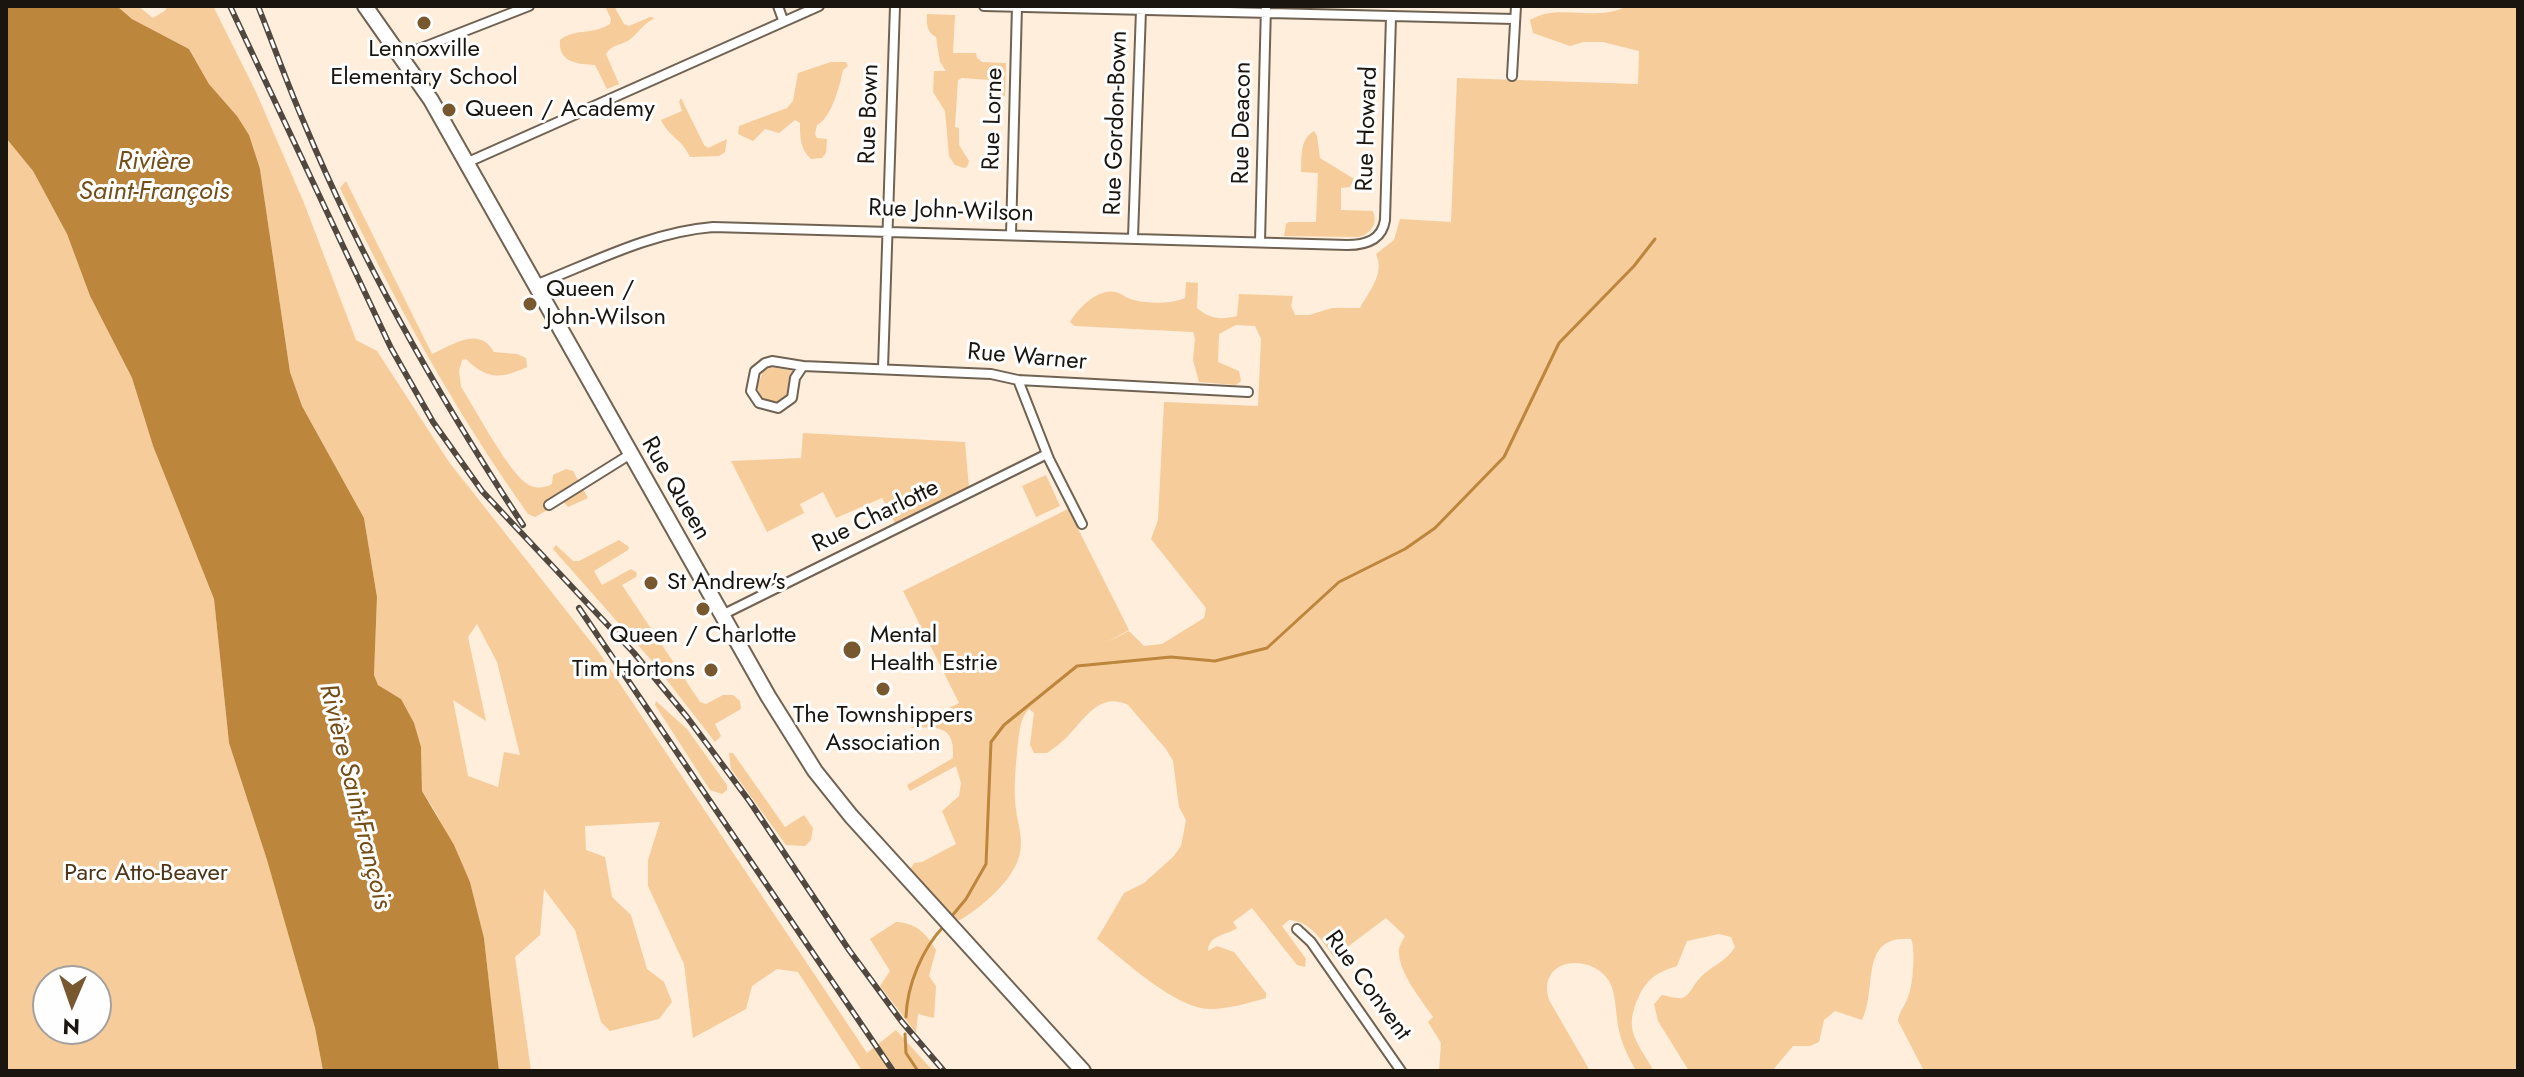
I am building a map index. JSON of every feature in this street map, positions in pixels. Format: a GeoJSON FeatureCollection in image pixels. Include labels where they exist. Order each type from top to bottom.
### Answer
{"type":"FeatureCollection","features":[{"type":"Feature","properties":{"kind":"main road","name":"Rue Queen"},"geometry":{"type":"LineString","coordinates":[[365,6],[431,100],[629,455],[790,732],[837,800],[1083,1071]]}},
{"type":"Feature","properties":{"kind":"street"},"geometry":{"type":"LineString","coordinates":[[401,56],[529,6]]}},
{"type":"Feature","properties":{"kind":"street"},"geometry":{"type":"LineString","coordinates":[[778,6],[783,20]]}},
{"type":"Feature","properties":{"kind":"street"},"geometry":{"type":"LineString","coordinates":[[466,163],[819,6]]}},
{"type":"Feature","properties":{"kind":"street","name":"Rue Bown"},"geometry":{"type":"LineString","coordinates":[[883,368],[895,6]]}},
{"type":"Feature","properties":{"kind":"street"},"geometry":{"type":"LineString","coordinates":[[984,6],[1266,9],[1391,17],[1514,19]]}},
{"type":"Feature","properties":{"kind":"street","name":"Rue Lorne"},"geometry":{"type":"LineString","coordinates":[[1011,234],[1017,6]]}},
{"type":"Feature","properties":{"kind":"street"},"geometry":{"type":"LineString","coordinates":[[1512,76],[1516,6]]}},
{"type":"Feature","properties":{"kind":"street","name":"Rue Deacon"},"geometry":{"type":"LineString","coordinates":[[1260,241],[1266,9]]}},
{"type":"Feature","properties":{"kind":"street","name":"Rue Gordon-Bown"},"geometry":{"type":"LineString","coordinates":[[1133,237],[1141,10]]}},
{"type":"Feature","properties":{"kind":"street","name":"Rue Howard"},"geometry":{"type":"LineString","coordinates":[[1375,239],[1384,229],[1385,220],[1391,17]]}},
{"type":"Feature","properties":{"kind":"street","name":"Rue John-Wilson"},"geometry":{"type":"LineString","coordinates":[[535,285],[650,240],[696,228],[886,230],[1359,245],[1375,239]]}},
{"type":"Feature","properties":{"kind":"street","name":"Rue Warner"},"geometry":{"type":"LineString","coordinates":[[803,366],[795,378],[792,398],[785,406],[765,406],[754,398],[751,383],[759,367],[772,361],[803,366],[991,374],[1018,380],[1248,392]]}},
{"type":"Feature","properties":{"kind":"street"},"geometry":{"type":"LineString","coordinates":[[1018,380],[1047,454],[1082,524]]}},
{"type":"Feature","properties":{"kind":"street","name":"Rue Charlotte"},"geometry":{"type":"LineString","coordinates":[[722,615],[1047,454]]}},
{"type":"Feature","properties":{"kind":"street"},"geometry":{"type":"LineString","coordinates":[[549,505],[629,455]]}},
{"type":"Feature","properties":{"kind":"street","name":"Rue Convent"},"geometry":{"type":"LineString","coordinates":[[1297,929],[1311,942],[1401,1071]]}},
{"type":"Feature","properties":{"kind":"green space"},"geometry":{"type":"Polygon","coordinates":[[[117,6],[138,6],[153,18],[166,10],[166,6],[213,6],[256,92],[304,203],[356,340],[377,351],[449,462],[598,651],[867,1053],[896,1030],[933,1071],[862,1071],[798,972],[777,969],[752,986],[746,1009],[693,1038],[684,964],[648,886],[648,860],[660,822],[585,826],[586,850],[605,857],[612,897],[631,915],[647,969],[664,982],[672,1002],[659,1019],[610,1031],[601,1022],[575,930],[544,889],[540,935],[515,957],[531,1071],[499,1071],[484,938],[470,882],[422,791],[421,747],[401,699],[378,685],[374,675],[377,597],[364,518],[302,406],[290,372],[260,169],[237,116],[209,84],[189,49],[132,19],[117,6]],[[477,624],[468,637],[486,721],[453,700],[468,776],[498,787],[504,752],[520,755],[497,662],[477,624]]]}},
{"type":"Feature","properties":{"kind":"green space"},"geometry":{"type":"Polygon","coordinates":[[[605,6],[614,6],[624,24],[629,26],[650,17],[655,18],[629,40],[608,51],[606,54],[619,84],[607,89],[595,65],[570,61],[560,48],[560,40],[566,36],[610,24],[605,6]]]}},
{"type":"Feature","properties":{"kind":"green space"},"geometry":{"type":"Polygon","coordinates":[[[1627,6],[2518,6],[2518,1071],[1924,1071],[1898,1021],[1911,985],[1914,959],[1911,939],[1894,940],[1883,945],[1876,954],[1862,1020],[1835,1011],[1824,1020],[1819,1042],[1810,1046],[1793,1046],[1772,1071],[1689,1071],[1658,1021],[1654,1004],[1662,995],[1685,997],[1698,980],[1735,947],[1731,937],[1719,934],[1687,941],[1677,966],[1655,976],[1639,996],[1632,1026],[1637,1043],[1654,1071],[1636,1071],[1620,1036],[1609,981],[1601,972],[1579,963],[1558,968],[1550,975],[1547,986],[1549,1000],[1590,1071],[1439,1071],[1441,1043],[1428,1022],[1433,1017],[1403,971],[1399,949],[1405,936],[1386,918],[1334,957],[1310,928],[1289,920],[1282,926],[1306,959],[1305,967],[1297,965],[1252,908],[1233,922],[1237,928],[1211,941],[1208,951],[1217,946],[1234,952],[1266,993],[1266,998],[1217,1009],[1196,1007],[1166,992],[1097,939],[1124,893],[1144,883],[1173,857],[1181,846],[1186,820],[1179,807],[1173,761],[1128,705],[1118,702],[1100,704],[1093,709],[1047,753],[1034,753],[1030,745],[1034,713],[1029,709],[1026,712],[1020,728],[1015,776],[1020,853],[1012,873],[978,908],[960,920],[954,919],[910,870],[914,863],[956,844],[942,811],[959,796],[961,783],[956,766],[910,791],[907,785],[953,758],[953,747],[951,739],[942,730],[910,728],[959,703],[903,591],[1068,509],[1129,630],[1105,643],[1129,631],[1144,646],[1162,644],[1204,618],[1206,608],[1151,539],[1158,520],[1164,402],[1258,406],[1261,339],[1255,326],[1236,325],[1219,334],[1218,362],[1239,371],[1241,381],[1236,385],[1199,382],[1193,360],[1193,332],[1075,326],[1070,322],[1078,311],[1089,300],[1109,292],[1146,302],[1179,300],[1185,298],[1186,282],[1198,283],[1197,308],[1216,318],[1237,316],[1239,294],[1293,296],[1291,306],[1295,315],[1309,315],[1332,308],[1360,308],[1377,275],[1376,254],[1394,240],[1400,219],[1451,222],[1457,78],[1638,84],[1639,51],[1603,42],[1583,42],[1570,46],[1533,33],[1530,20],[1553,13],[1603,13],[1627,6]]]}},
{"type":"Feature","properties":{"kind":"green space"},"geometry":{"type":"Polygon","coordinates":[[[927,14],[955,15],[953,53],[976,53],[982,62],[1006,63],[1005,95],[1001,101],[995,100],[990,80],[958,80],[955,127],[959,128],[959,145],[969,161],[964,168],[955,165],[949,156],[945,111],[933,92],[934,71],[946,71],[940,62],[936,37],[928,27],[927,14]]]}},
{"type":"Feature","properties":{"kind":"green space"},"geometry":{"type":"Polygon","coordinates":[[[831,62],[846,62],[848,66],[843,70],[831,109],[817,125],[817,138],[827,139],[826,153],[822,158],[811,159],[807,155],[801,143],[800,123],[795,120],[779,133],[765,129],[753,141],[738,134],[739,126],[787,108],[793,101],[798,73],[831,62]]]}},
{"type":"Feature","properties":{"kind":"green space"},"geometry":{"type":"Polygon","coordinates":[[[681,98],[704,145],[708,148],[727,139],[725,152],[719,156],[690,157],[668,130],[661,120],[682,111],[681,98]]]}},
{"type":"Feature","properties":{"kind":"green space"},"geometry":{"type":"Polygon","coordinates":[[[1314,131],[1320,158],[1354,179],[1350,187],[1341,188],[1341,210],[1373,211],[1374,224],[1359,237],[1284,236],[1289,222],[1316,222],[1318,173],[1301,172],[1304,144],[1314,131]]]}},
{"type":"Feature","properties":{"kind":"green space","name":"Parc Atto-Beaver"},"geometry":{"type":"Polygon","coordinates":[[[6,138],[33,171],[67,234],[90,296],[132,378],[153,446],[214,599],[229,743],[267,860],[315,1028],[323,1071],[6,1071],[6,138]]]}},
{"type":"Feature","properties":{"kind":"green space"},"geometry":{"type":"Polygon","coordinates":[[[346,181],[432,354],[456,342],[473,338],[488,344],[494,352],[526,358],[527,367],[509,374],[488,374],[466,359],[462,360],[459,371],[461,387],[512,468],[529,485],[538,487],[552,484],[553,475],[566,469],[573,471],[588,498],[568,507],[563,501],[535,517],[528,514],[451,396],[404,314],[340,188],[346,181]]]}},
{"type":"Feature","properties":{"kind":"green space"},"geometry":{"type":"Polygon","coordinates":[[[771,367],[793,371],[788,394],[776,403],[761,397],[757,387],[763,372],[771,367]]]}},
{"type":"Feature","properties":{"kind":"green space"},"geometry":{"type":"Polygon","coordinates":[[[803,433],[965,442],[969,488],[895,523],[882,498],[836,518],[823,492],[800,504],[804,513],[767,532],[731,461],[801,458],[803,433]]]}},
{"type":"Feature","properties":{"kind":"green space"},"geometry":{"type":"Polygon","coordinates":[[[1046,475],[1060,506],[1036,517],[1022,486],[1046,475]]]}},
{"type":"Feature","properties":{"kind":"green space"},"geometry":{"type":"Polygon","coordinates":[[[619,540],[629,547],[628,550],[594,571],[602,585],[631,569],[637,573],[636,577],[622,585],[700,702],[706,704],[723,695],[733,695],[740,701],[741,709],[715,724],[721,736],[715,742],[652,661],[553,549],[556,545],[573,561],[579,561],[619,540]]]}},
{"type":"Feature","properties":{"kind":"green space"},"geometry":{"type":"Polygon","coordinates":[[[656,701],[687,729],[727,785],[727,790],[722,794],[710,790],[655,705],[656,701]]]}},
{"type":"Feature","properties":{"kind":"green space"},"geometry":{"type":"Polygon","coordinates":[[[729,753],[733,753],[785,827],[804,815],[813,828],[811,840],[805,846],[786,845],[731,769],[729,753]]]}},
{"type":"Feature","properties":{"kind":"green space"},"geometry":{"type":"Polygon","coordinates":[[[896,922],[920,930],[936,950],[929,976],[936,986],[934,1018],[918,1014],[916,1033],[880,986],[890,971],[870,939],[896,922]]]}},
{"type":"Feature","properties":{"kind":"water","name":"Rivière Saint-François"},"geometry":{"type":"Polygon","coordinates":[[[6,6],[117,6],[132,19],[189,49],[209,84],[249,135],[260,169],[290,372],[302,406],[364,518],[377,597],[374,675],[378,685],[401,699],[414,723],[421,747],[422,791],[454,845],[470,882],[484,938],[499,1071],[323,1071],[315,1028],[267,860],[229,743],[214,599],[153,446],[132,378],[90,296],[67,234],[33,171],[6,138],[6,6]]]}},
{"type":"Feature","properties":{"kind":"waterway"},"geometry":{"type":"LineString","coordinates":[[951,917],[966,899],[986,864],[991,742],[1004,725],[1077,666],[1171,657],[1215,661],[1267,648],[1339,582],[1405,549],[1435,528],[1504,457],[1559,343],[1634,266],[1655,239]]}},
{"type":"Feature","properties":{"kind":"waterway"},"geometry":{"type":"LineString","coordinates":[[906,1017],[917,968],[944,926]]}},
{"type":"Feature","properties":{"kind":"waterway"},"geometry":{"type":"LineString","coordinates":[[905,1034],[906,1053],[918,1071]]}},
{"type":"Feature","properties":{"kind":"railway"},"geometry":{"type":"LineString","coordinates":[[230,6],[391,348],[433,422],[482,491],[634,653],[687,717],[750,802],[849,950],[902,1022],[944,1071]]}},
{"type":"Feature","properties":{"kind":"railway"},"geometry":{"type":"LineString","coordinates":[[258,6],[328,177],[378,279],[433,380],[523,525]]}},
{"type":"Feature","properties":{"kind":"railway"},"geometry":{"type":"LineString","coordinates":[[579,608],[893,1071]]}},
{"type":"Feature","properties":{"kind":"place","name":"Lennoxville Elementary School"},"geometry":{"type":"Point","coordinates":[424,23]}},
{"type":"Feature","properties":{"kind":"place","name":"Queen / Academy"},"geometry":{"type":"Point","coordinates":[449,110]}},
{"type":"Feature","properties":{"kind":"place","name":"Queen / John-Wilson"},"geometry":{"type":"Point","coordinates":[530,304]}},
{"type":"Feature","properties":{"kind":"place","name":"St Andrew's"},"geometry":{"type":"Point","coordinates":[651,583]}},
{"type":"Feature","properties":{"kind":"place","name":"Queen / Charlotte"},"geometry":{"type":"Point","coordinates":[703,609]}},
{"type":"Feature","properties":{"kind":"place","name":"Mental Health Estrie"},"geometry":{"type":"Point","coordinates":[852,650]}},
{"type":"Feature","properties":{"kind":"place","name":"Tim Hortons"},"geometry":{"type":"Point","coordinates":[711,670]}},
{"type":"Feature","properties":{"kind":"place","name":"The Townshippers Association"},"geometry":{"type":"Point","coordinates":[883,689]}}]}
